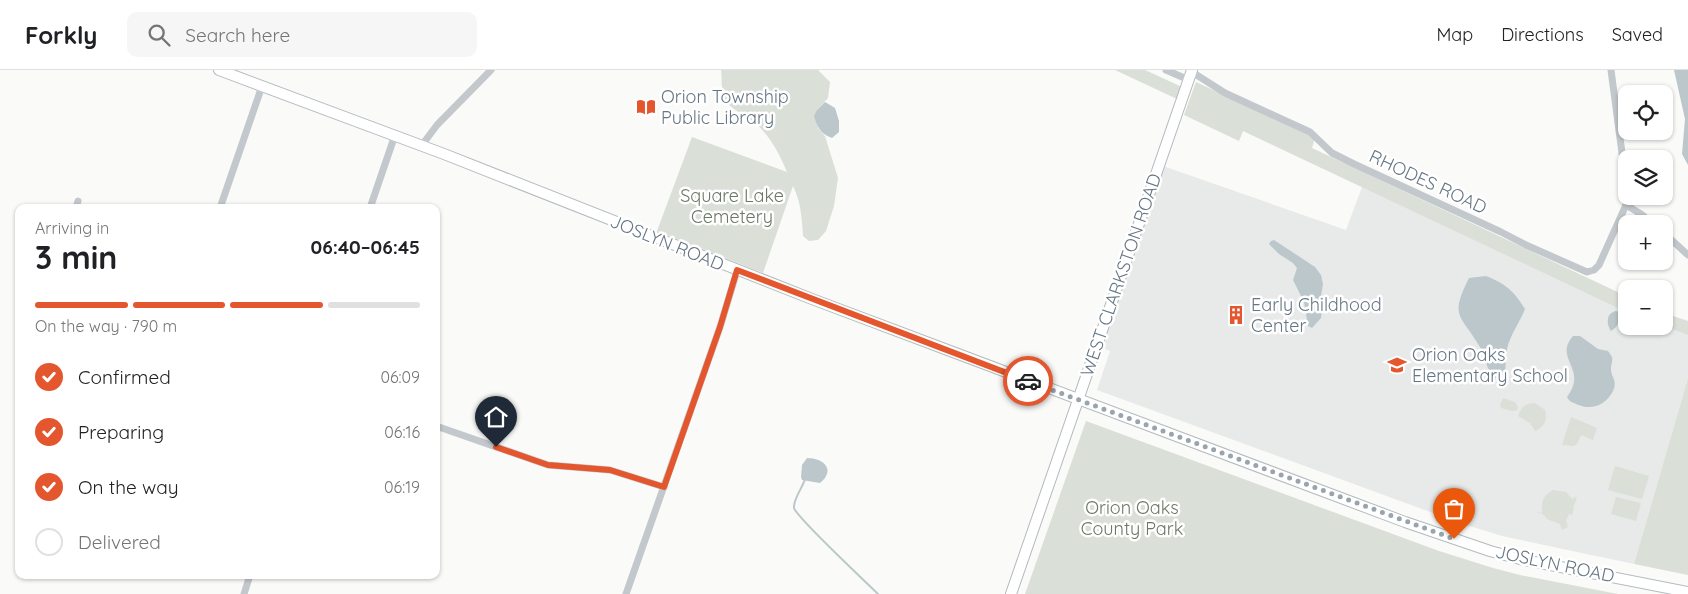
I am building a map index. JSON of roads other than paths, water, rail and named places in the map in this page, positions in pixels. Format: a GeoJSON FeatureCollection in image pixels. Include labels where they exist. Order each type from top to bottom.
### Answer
{"type":"FeatureCollection","features":[{"type":"Feature","properties":{"kind":"street","name":"JOSLYN ROAD"},"geometry":{"type":"LineString","coordinates":[[219,70],[422,145],[737,270],[1078,400],[1397,519],[1490,550],[1551,565],[1688,592]]}},
{"type":"Feature","properties":{"kind":"street"},"geometry":{"type":"LineString","coordinates":[[422,145],[437,125],[491,70]]}},
{"type":"Feature","properties":{"kind":"street"},"geometry":{"type":"LineString","coordinates":[[1166,70],[1191,74]]}},
{"type":"Feature","properties":{"kind":"street"},"geometry":{"type":"LineString","coordinates":[[1611,70],[1622,150]]}},
{"type":"Feature","properties":{"kind":"street","name":"RHODES ROAD"},"geometry":{"type":"LineString","coordinates":[[1191,74],[1224,92],[1310,132],[1332,153],[1354,164],[1588,272],[1594,270],[1599,265],[1626,205]]}},
{"type":"Feature","properties":{"kind":"street","name":"WEST CLARKSTON ROAD"},"geometry":{"type":"LineString","coordinates":[[1011,594],[1191,74]]}},
{"type":"Feature","properties":{"kind":"street"},"geometry":{"type":"LineString","coordinates":[[221,204],[262,86]]}},
{"type":"Feature","properties":{"kind":"street"},"geometry":{"type":"LineString","coordinates":[[371,204],[395,135]]}},
{"type":"Feature","properties":{"kind":"street"},"geometry":{"type":"LineString","coordinates":[[1626,205],[1642,215]]}},
{"type":"Feature","properties":{"kind":"street"},"geometry":{"type":"LineString","coordinates":[[1673,241],[1688,255]]}},
{"type":"Feature","properties":{"kind":"street"},"geometry":{"type":"LineString","coordinates":[[626,594],[720,327],[737,270]]}},
{"type":"Feature","properties":{"kind":"street"},"geometry":{"type":"LineString","coordinates":[[440,427],[548,465],[610,470],[664,487]]}},
{"type":"Feature","properties":{"kind":"street"},"geometry":{"type":"LineString","coordinates":[[244,594],[249,579]]}},
{"type":"Feature","properties":{"kind":"waterway"},"geometry":{"type":"LineString","coordinates":[[805,479],[795,501],[794,508],[818,536],[878,594]]}},
{"type":"Feature","properties":{"kind":"place","name":"Orion Township Public Library"},"geometry":{"type":"Point","coordinates":[646,107]}},
{"type":"Feature","properties":{"kind":"place","name":"Early Childhood Center"},"geometry":{"type":"Point","coordinates":[1236,315]}},
{"type":"Feature","properties":{"kind":"place","name":"Orion Oaks Elementary School"},"geometry":{"type":"Point","coordinates":[1397,365]}},
{"type":"Feature","properties":{"kind":"park label","name":"Square Lake Cemetery"},"geometry":{"type":"Point","coordinates":[732,206]}},
{"type":"Feature","properties":{"kind":"park label","name":"Orion Oaks County Park"},"geometry":{"type":"Point","coordinates":[1132,518]}}]}
